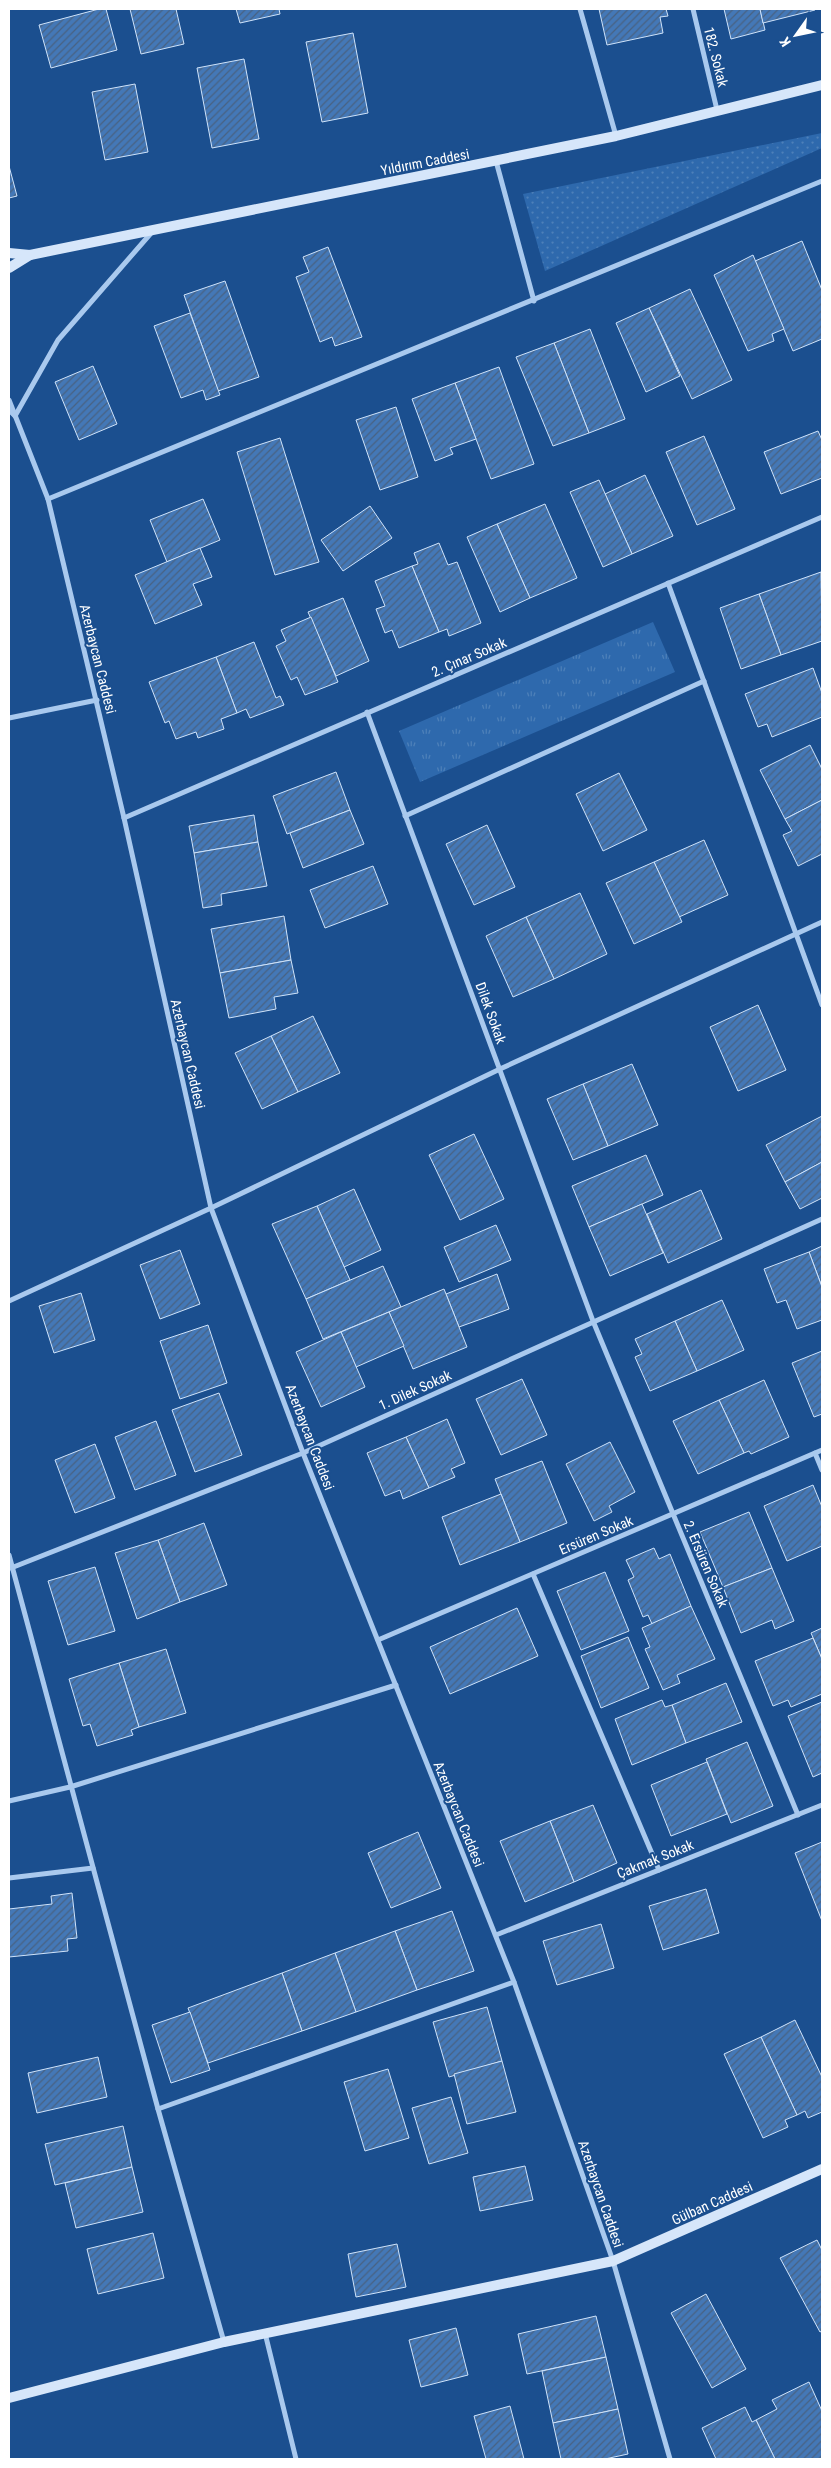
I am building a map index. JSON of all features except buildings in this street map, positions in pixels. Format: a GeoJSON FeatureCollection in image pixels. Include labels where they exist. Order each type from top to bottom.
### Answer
{"type":"FeatureCollection","features":[{"type":"Feature","properties":{"kind":"main road","name":"Yıldırım Caddesi"},"geometry":{"type":"LineString","coordinates":[[30,255],[496,162],[616,136],[822,85]]}},
{"type":"Feature","properties":{"kind":"main road"},"geometry":{"type":"LineString","coordinates":[[9,253],[30,255]]}},
{"type":"Feature","properties":{"kind":"main road"},"geometry":{"type":"LineString","coordinates":[[9,268],[30,255]]}},
{"type":"Feature","properties":{"kind":"main road","name":"Gülban Caddesi"},"geometry":{"type":"LineString","coordinates":[[9,2398],[224,2342],[613,2261],[822,2170]]}},
{"type":"Feature","properties":{"kind":"street"},"geometry":{"type":"LineString","coordinates":[[580,9],[616,136]]}},
{"type":"Feature","properties":{"kind":"street","name":"182. Sokak"},"geometry":{"type":"LineString","coordinates":[[693,9],[718,111]]}},
{"type":"Feature","properties":{"kind":"street"},"geometry":{"type":"LineString","coordinates":[[496,162],[534,301]]}},
{"type":"Feature","properties":{"kind":"street"},"geometry":{"type":"LineString","coordinates":[[48,499],[534,301],[822,181]]}},
{"type":"Feature","properties":{"kind":"street"},"geometry":{"type":"LineString","coordinates":[[9,410],[15,416],[58,340],[154,230]]}},
{"type":"Feature","properties":{"kind":"street","name":"Azerbaycan Caddesi"},"geometry":{"type":"LineString","coordinates":[[9,400],[48,499],[97,700],[211,1208],[303,1452],[514,1982],[613,2261],[670,2459]]}},
{"type":"Feature","properties":{"kind":"street","name":"2. Çınar Sokak"},"geometry":{"type":"LineString","coordinates":[[124,818],[822,517]]}},
{"type":"Feature","properties":{"kind":"street"},"geometry":{"type":"LineString","coordinates":[[668,583],[822,1005]]}},
{"type":"Feature","properties":{"kind":"street"},"geometry":{"type":"LineString","coordinates":[[406,816],[704,681]]}},
{"type":"Feature","properties":{"kind":"street"},"geometry":{"type":"LineString","coordinates":[[9,718],[97,700]]}},
{"type":"Feature","properties":{"kind":"street","name":"Dilek Sokak"},"geometry":{"type":"LineString","coordinates":[[367,712],[593,1321]]}},
{"type":"Feature","properties":{"kind":"street"},"geometry":{"type":"LineString","coordinates":[[9,1300],[211,1208],[500,1069],[822,922]]}},
{"type":"Feature","properties":{"kind":"street","name":"1. Dilek Sokak"},"geometry":{"type":"LineString","coordinates":[[11,1568],[303,1452],[822,1219]]}},
{"type":"Feature","properties":{"kind":"street","name":"2. Ersüren Sokak"},"geometry":{"type":"LineString","coordinates":[[593,1321],[798,1815]]}},
{"type":"Feature","properties":{"kind":"street","name":"Ersüren Sokak"},"geometry":{"type":"LineString","coordinates":[[378,1640],[822,1450]]}},
{"type":"Feature","properties":{"kind":"street"},"geometry":{"type":"LineString","coordinates":[[815,1453],[822,1470]]}},
{"type":"Feature","properties":{"kind":"street"},"geometry":{"type":"LineString","coordinates":[[9,1555],[70,1787],[224,2342]]}},
{"type":"Feature","properties":{"kind":"street"},"geometry":{"type":"LineString","coordinates":[[533,1574],[659,1870]]}},
{"type":"Feature","properties":{"kind":"street"},"geometry":{"type":"LineString","coordinates":[[9,1801],[70,1787],[396,1685]]}},
{"type":"Feature","properties":{"kind":"street","name":"Çakmak Sokak"},"geometry":{"type":"LineString","coordinates":[[496,1935],[822,1805]]}},
{"type":"Feature","properties":{"kind":"street"},"geometry":{"type":"LineString","coordinates":[[9,1878],[93,1868]]}},
{"type":"Feature","properties":{"kind":"street"},"geometry":{"type":"LineString","coordinates":[[158,2109],[514,1982]]}},
{"type":"Feature","properties":{"kind":"street"},"geometry":{"type":"LineString","coordinates":[[265,2333],[296,2459]]}},
{"type":"Feature","properties":{"kind":"green space"},"geometry":{"type":"Polygon","coordinates":[[[822,133],[822,148],[545,271],[523,194],[822,133]]]}},
{"type":"Feature","properties":{"kind":"green space"},"geometry":{"type":"Polygon","coordinates":[[[653,622],[675,672],[420,782],[399,731],[653,622]]]}}]}
